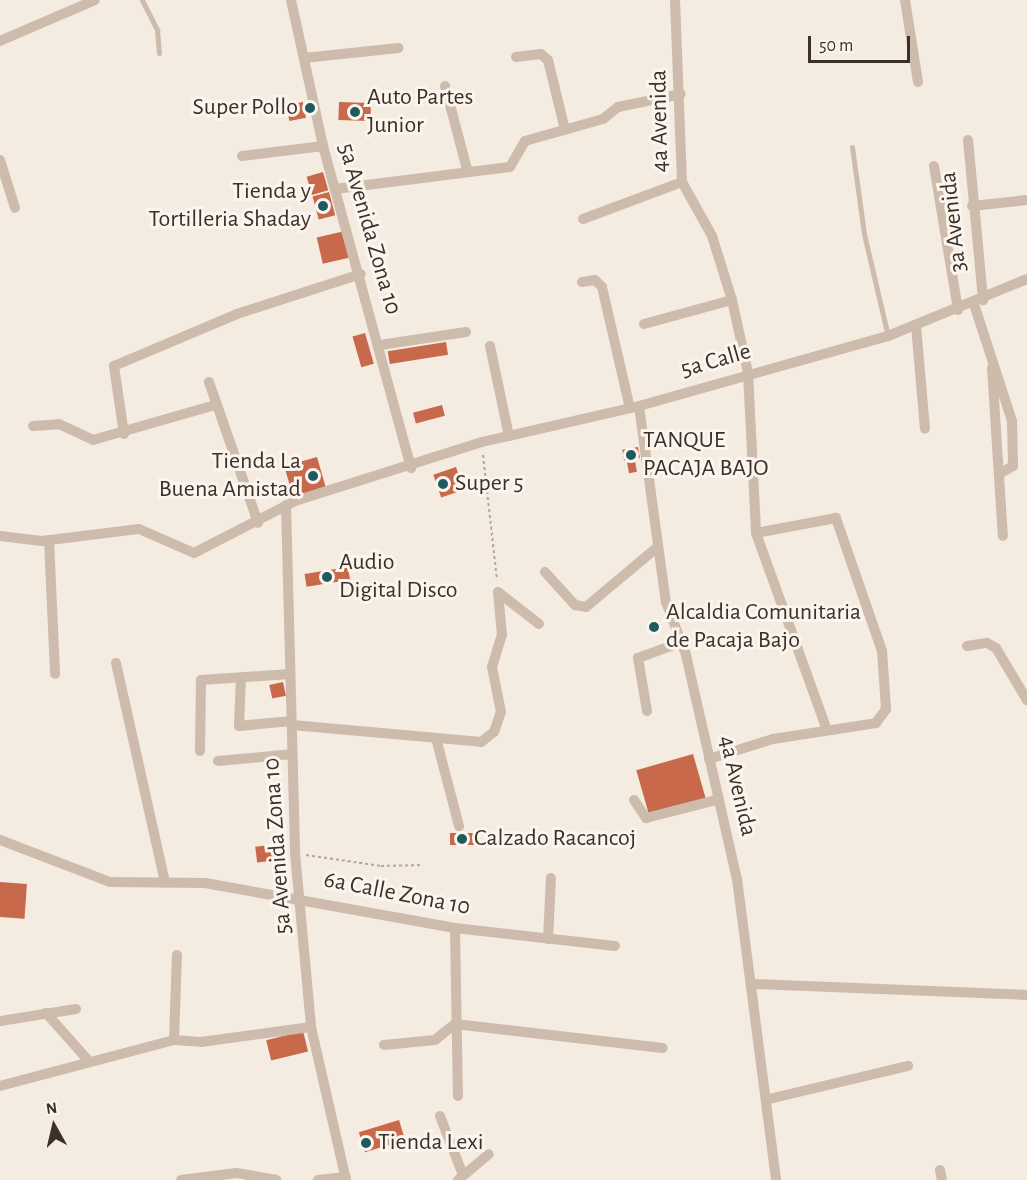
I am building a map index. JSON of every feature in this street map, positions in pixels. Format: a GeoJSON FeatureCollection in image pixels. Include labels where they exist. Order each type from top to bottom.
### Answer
{"type":"FeatureCollection","features":[{"type":"Feature","properties":{"kind":"street"},"geometry":{"type":"LineString","coordinates":[[0,40],[95,0]]}},
{"type":"Feature","properties":{"kind":"street","name":"5a Avenida Zona 10"},"geometry":{"type":"LineString","coordinates":[[291,0],[323,147],[361,273],[411,468]]}},
{"type":"Feature","properties":{"kind":"street","name":"4a Avenida"},"geometry":{"type":"LineString","coordinates":[[675,0],[681,94],[682,182],[712,236],[732,300],[748,373],[756,533],[827,730]]}},
{"type":"Feature","properties":{"kind":"street"},"geometry":{"type":"LineString","coordinates":[[905,0],[918,82]]}},
{"type":"Feature","properties":{"kind":"street"},"geometry":{"type":"LineString","coordinates":[[304,58],[398,48]]}},
{"type":"Feature","properties":{"kind":"street"},"geometry":{"type":"LineString","coordinates":[[516,57],[541,54],[548,60],[564,130]]}},
{"type":"Feature","properties":{"kind":"street"},"geometry":{"type":"LineString","coordinates":[[445,86],[467,169]]}},
{"type":"Feature","properties":{"kind":"street"},"geometry":{"type":"LineString","coordinates":[[335,189],[467,169],[510,167],[525,141],[603,119],[618,107],[681,94]]}},
{"type":"Feature","properties":{"kind":"street","name":"3a Avenida"},"geometry":{"type":"LineString","coordinates":[[968,140],[979,302],[992,365]]}},
{"type":"Feature","properties":{"kind":"street"},"geometry":{"type":"LineString","coordinates":[[242,156],[323,147]]}},
{"type":"Feature","properties":{"kind":"street"},"geometry":{"type":"LineString","coordinates":[[0,160],[15,208]]}},
{"type":"Feature","properties":{"kind":"street"},"geometry":{"type":"LineString","coordinates":[[934,166],[958,310]]}},
{"type":"Feature","properties":{"kind":"street"},"geometry":{"type":"LineString","coordinates":[[584,219],[682,182]]}},
{"type":"Feature","properties":{"kind":"street"},"geometry":{"type":"LineString","coordinates":[[972,206],[1026,200]]}},
{"type":"Feature","properties":{"kind":"street"},"geometry":{"type":"LineString","coordinates":[[124,434],[114,366],[237,314],[361,273]]}},
{"type":"Feature","properties":{"kind":"street","name":"5a Calle"},"geometry":{"type":"LineString","coordinates":[[0,536],[49,540],[139,529],[194,553],[258,523],[286,505],[411,468],[482,442],[634,407],[748,373],[888,336],[979,302],[1027,279]]}},
{"type":"Feature","properties":{"kind":"street","name":"4a Avenida"},"geometry":{"type":"LineString","coordinates":[[582,282],[595,280],[602,287],[634,407],[655,549],[679,643],[686,655],[716,800],[737,879],[769,1099],[776,1180]]}},
{"type":"Feature","properties":{"kind":"street"},"geometry":{"type":"LineString","coordinates":[[644,324],[732,300]]}},
{"type":"Feature","properties":{"kind":"street"},"geometry":{"type":"LineString","coordinates":[[916,326],[925,429]]}},
{"type":"Feature","properties":{"kind":"street"},"geometry":{"type":"LineString","coordinates":[[380,345],[466,332]]}},
{"type":"Feature","properties":{"kind":"street"},"geometry":{"type":"LineString","coordinates":[[490,346],[509,436]]}},
{"type":"Feature","properties":{"kind":"street"},"geometry":{"type":"LineString","coordinates":[[992,365],[1005,390],[1012,421],[1014,462],[999,474]]}},
{"type":"Feature","properties":{"kind":"street"},"geometry":{"type":"LineString","coordinates":[[992,365],[1003,536]]}},
{"type":"Feature","properties":{"kind":"street"},"geometry":{"type":"LineString","coordinates":[[209,382],[215,405],[258,523]]}},
{"type":"Feature","properties":{"kind":"street"},"geometry":{"type":"LineString","coordinates":[[33,426],[59,424],[87,439],[124,434],[215,405]]}},
{"type":"Feature","properties":{"kind":"street","name":"5a Avenida Zona 10"},"geometry":{"type":"LineString","coordinates":[[286,505],[295,853],[311,1027],[346,1178]]}},
{"type":"Feature","properties":{"kind":"street"},"geometry":{"type":"LineString","coordinates":[[709,759],[773,739],[876,723],[887,696],[882,651],[836,518],[756,533]]}},
{"type":"Feature","properties":{"kind":"street"},"geometry":{"type":"LineString","coordinates":[[49,540],[55,674]]}},
{"type":"Feature","properties":{"kind":"street"},"geometry":{"type":"LineString","coordinates":[[544,572],[575,605],[586,607],[655,549]]}},
{"type":"Feature","properties":{"kind":"street"},"geometry":{"type":"LineString","coordinates":[[498,592],[539,624]]}},
{"type":"Feature","properties":{"kind":"street"},"geometry":{"type":"LineString","coordinates":[[241,678],[239,726],[292,723],[437,742],[481,742],[498,724],[492,667],[502,635],[498,592]]}},
{"type":"Feature","properties":{"kind":"street"},"geometry":{"type":"LineString","coordinates":[[647,711],[638,658],[679,643]]}},
{"type":"Feature","properties":{"kind":"street"},"geometry":{"type":"LineString","coordinates":[[967,646],[987,643],[996,648],[1027,700]]}},
{"type":"Feature","properties":{"kind":"street"},"geometry":{"type":"LineString","coordinates":[[116,663],[165,883]]}},
{"type":"Feature","properties":{"kind":"street"},"geometry":{"type":"LineString","coordinates":[[200,751],[201,680],[290,674]]}},
{"type":"Feature","properties":{"kind":"street"},"geometry":{"type":"LineString","coordinates":[[437,742],[459,826]]}},
{"type":"Feature","properties":{"kind":"street"},"geometry":{"type":"LineString","coordinates":[[218,761],[293,753]]}},
{"type":"Feature","properties":{"kind":"street"},"geometry":{"type":"LineString","coordinates":[[634,800],[646,818],[716,800]]}},
{"type":"Feature","properties":{"kind":"street","name":"6a Calle Zona 10"},"geometry":{"type":"LineString","coordinates":[[0,840],[92,877],[299,896],[455,928],[615,946]]}},
{"type":"Feature","properties":{"kind":"street"},"geometry":{"type":"LineString","coordinates":[[548,939],[551,878]]}},
{"type":"Feature","properties":{"kind":"street"},"geometry":{"type":"LineString","coordinates":[[455,928],[458,1096]]}},
{"type":"Feature","properties":{"kind":"street"},"geometry":{"type":"LineString","coordinates":[[174,1040],[177,955]]}},
{"type":"Feature","properties":{"kind":"street"},"geometry":{"type":"LineString","coordinates":[[754,984],[1027,995]]}},
{"type":"Feature","properties":{"kind":"street"},"geometry":{"type":"LineString","coordinates":[[0,1021],[76,1009]]}},
{"type":"Feature","properties":{"kind":"street"},"geometry":{"type":"LineString","coordinates":[[46,1013],[87,1059]]}},
{"type":"Feature","properties":{"kind":"street"},"geometry":{"type":"LineString","coordinates":[[384,1045],[435,1040],[455,1024],[663,1048]]}},
{"type":"Feature","properties":{"kind":"street"},"geometry":{"type":"LineString","coordinates":[[0,1086],[87,1059],[174,1040],[201,1042],[311,1027]]}},
{"type":"Feature","properties":{"kind":"street"},"geometry":{"type":"LineString","coordinates":[[769,1099],[908,1066]]}},
{"type":"Feature","properties":{"kind":"street"},"geometry":{"type":"LineString","coordinates":[[440,1116],[461,1178],[489,1154]]}},
{"type":"Feature","properties":{"kind":"street"},"geometry":{"type":"LineString","coordinates":[[181,1180],[237,1173],[276,1180]]}},
{"type":"Feature","properties":{"kind":"street"},"geometry":{"type":"LineString","coordinates":[[318,1180],[346,1178]]}},
{"type":"Feature","properties":{"kind":"lane"},"geometry":{"type":"LineString","coordinates":[[142,0],[157,30],[159,53]]}},
{"type":"Feature","properties":{"kind":"lane"},"geometry":{"type":"LineString","coordinates":[[852,147],[864,234],[888,336]]}},
{"type":"Feature","properties":{"kind":"path"},"geometry":{"type":"LineString","coordinates":[[482,442],[498,592]]}},
{"type":"Feature","properties":{"kind":"path"},"geometry":{"type":"LineString","coordinates":[[295,853],[381,866],[423,865]]}},
{"type":"Feature","properties":{"kind":"building"},"geometry":{"type":"Polygon","coordinates":[[[303,102],[306,118],[289,121],[286,105],[303,102]]]}},
{"type":"Feature","properties":{"kind":"building","name":"Auto Partes Junior"},"geometry":{"type":"Polygon","coordinates":[[[339,102],[371,103],[370,121],[338,120],[339,102]]]}},
{"type":"Feature","properties":{"kind":"building"},"geometry":{"type":"Polygon","coordinates":[[[323,172],[328,190],[312,195],[307,177],[323,172]]]}},
{"type":"Feature","properties":{"kind":"building","name":"Tienda y Tortilleria Shaday"},"geometry":{"type":"Polygon","coordinates":[[[329,192],[335,215],[319,220],[313,196],[329,192]]]}},
{"type":"Feature","properties":{"kind":"building"},"geometry":{"type":"Polygon","coordinates":[[[345,231],[351,257],[323,264],[317,238],[345,231]]]}},
{"type":"Feature","properties":{"kind":"building"},"geometry":{"type":"Polygon","coordinates":[[[365,333],[374,364],[361,367],[353,337],[365,333]]]}},
{"type":"Feature","properties":{"kind":"building"},"geometry":{"type":"Polygon","coordinates":[[[446,342],[448,355],[390,364],[388,351],[446,342]]]}},
{"type":"Feature","properties":{"kind":"building"},"geometry":{"type":"Polygon","coordinates":[[[442,405],[445,416],[416,423],[413,413],[442,405]]]}},
{"type":"Feature","properties":{"kind":"building","name":"TANQUE PACAJA BAJO"},"geometry":{"type":"Polygon","coordinates":[[[638,447],[640,458],[624,461],[622,450],[638,447]]]}},
{"type":"Feature","properties":{"kind":"building"},"geometry":{"type":"Polygon","coordinates":[[[317,457],[326,489],[293,498],[284,466],[317,457]]]}},
{"type":"Feature","properties":{"kind":"building"},"geometry":{"type":"Polygon","coordinates":[[[635,461],[637,472],[629,473],[627,462],[635,461]]]}},
{"type":"Feature","properties":{"kind":"building"},"geometry":{"type":"Polygon","coordinates":[[[456,467],[464,490],[441,498],[433,475],[456,467]]]}},
{"type":"Feature","properties":{"kind":"building","name":"Audio Digital Disco"},"geometry":{"type":"Polygon","coordinates":[[[348,567],[350,580],[307,587],[305,574],[348,567]]]}},
{"type":"Feature","properties":{"kind":"building"},"geometry":{"type":"Polygon","coordinates":[[[283,682],[286,696],[272,699],[269,685],[283,682]]]}},
{"type":"Feature","properties":{"kind":"building"},"geometry":{"type":"Polygon","coordinates":[[[693,754],[706,799],[649,815],[636,770],[693,754]]]}},
{"type":"Feature","properties":{"kind":"building","name":"Calzado Racancoj"},"geometry":{"type":"Polygon","coordinates":[[[450,833],[474,833],[474,845],[450,845],[450,833]]]}},
{"type":"Feature","properties":{"kind":"building"},"geometry":{"type":"Polygon","coordinates":[[[285,843],[287,859],[257,863],[255,847],[285,843]]]}},
{"type":"Feature","properties":{"kind":"building"},"geometry":{"type":"Polygon","coordinates":[[[0,882],[27,884],[24,919],[0,917],[0,882]]]}},
{"type":"Feature","properties":{"kind":"building"},"geometry":{"type":"Polygon","coordinates":[[[303,1031],[308,1051],[271,1061],[266,1040],[303,1031]]]}},
{"type":"Feature","properties":{"kind":"building"},"geometry":{"type":"Polygon","coordinates":[[[399,1120],[405,1140],[365,1152],[359,1132],[399,1120]]]}},
{"type":"Feature","properties":{"kind":"place","name":"Super Pollo"},"geometry":{"type":"Point","coordinates":[310,108]}},
{"type":"Feature","properties":{"kind":"place","name":"Auto Partes Junior"},"geometry":{"type":"Point","coordinates":[355,112]}},
{"type":"Feature","properties":{"kind":"place","name":"Tienda y Tortilleria Shaday"},"geometry":{"type":"Point","coordinates":[323,206]}},
{"type":"Feature","properties":{"kind":"place","name":"TANQUE PACAJA BAJO"},"geometry":{"type":"Point","coordinates":[631,455]}},
{"type":"Feature","properties":{"kind":"place","name":"Tienda La Buena Amistad"},"geometry":{"type":"Point","coordinates":[313,476]}},
{"type":"Feature","properties":{"kind":"place","name":"Super 5"},"geometry":{"type":"Point","coordinates":[443,484]}},
{"type":"Feature","properties":{"kind":"place","name":"Audio Digital Disco"},"geometry":{"type":"Point","coordinates":[327,577]}},
{"type":"Feature","properties":{"kind":"place","name":"Alcaldia Comunitaria de Pacaja Bajo"},"geometry":{"type":"Point","coordinates":[654,627]}},
{"type":"Feature","properties":{"kind":"place","name":"Calzado Racancoj"},"geometry":{"type":"Point","coordinates":[462,839]}},
{"type":"Feature","properties":{"kind":"place","name":"Tienda Lexi"},"geometry":{"type":"Point","coordinates":[366,1143]}}]}
